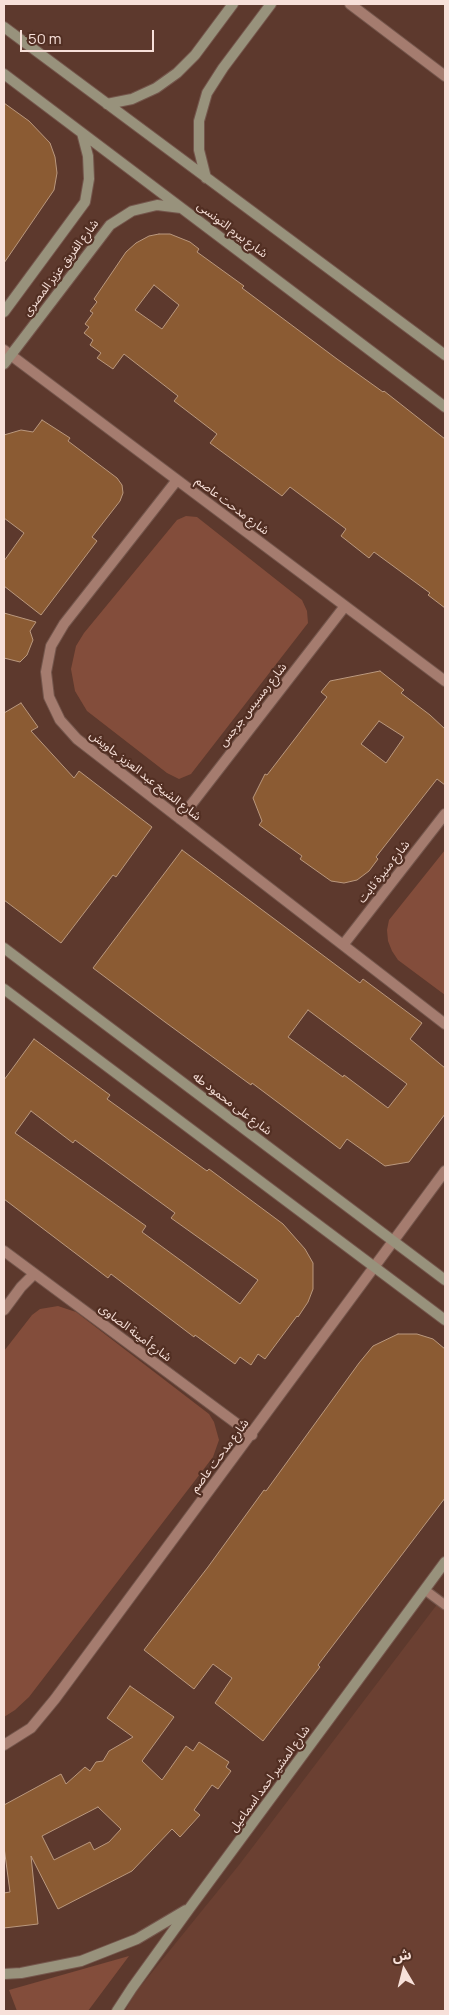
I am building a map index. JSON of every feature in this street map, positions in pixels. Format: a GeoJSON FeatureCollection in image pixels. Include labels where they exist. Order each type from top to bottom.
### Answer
{"type":"FeatureCollection","features":[{"type":"Feature","properties":{"kind":"street"},"geometry":{"type":"LineString","coordinates":[[107,104],[132,99],[156,88],[177,73],[195,55],[233,4]]}},
{"type":"Feature","properties":{"kind":"street"},"geometry":{"type":"LineString","coordinates":[[206,178],[199,150],[200,121],[208,93],[222,68],[271,4]]}},
{"type":"Feature","properties":{"kind":"street"},"geometry":{"type":"LineString","coordinates":[[350,4],[445,76]]}},
{"type":"Feature","properties":{"kind":"street"},"geometry":{"type":"LineString","coordinates":[[4,27],[445,354]]}},
{"type":"Feature","properties":{"kind":"street","name":"شارع بيرم التونسى"},"geometry":{"type":"LineString","coordinates":[[4,74],[445,407]]}},
{"type":"Feature","properties":{"kind":"street","name":"شارع الفريق عزيز المصرى"},"geometry":{"type":"LineString","coordinates":[[4,312],[85,202],[89,179],[88,156],[82,133]]}},
{"type":"Feature","properties":{"kind":"street","name":"شارع الفريق عزيز المصرى"},"geometry":{"type":"LineString","coordinates":[[4,364],[7,352],[110,224],[132,211],[157,205],[182,208]]}},
{"type":"Feature","properties":{"kind":"street","name":"شارع مدحت عاصم"},"geometry":{"type":"LineString","coordinates":[[7,352],[445,681]]}},
{"type":"Feature","properties":{"kind":"street","name":"شارع الشيخ عبد العزيز جاويش"},"geometry":{"type":"LineString","coordinates":[[177,480],[64,624],[51,646],[46,672],[49,697],[60,720],[77,739],[445,1024]]}},
{"type":"Feature","properties":{"kind":"street","name":"شارع رمسيس جرجس"},"geometry":{"type":"LineString","coordinates":[[180,819],[345,606]]}},
{"type":"Feature","properties":{"kind":"street","name":"شارع منيرة ثابت"},"geometry":{"type":"LineString","coordinates":[[343,945],[445,814]]}},
{"type":"Feature","properties":{"kind":"street","name":"شارع على محمود طه"},"geometry":{"type":"LineString","coordinates":[[4,948],[445,1280]]}},
{"type":"Feature","properties":{"kind":"street"},"geometry":{"type":"LineString","coordinates":[[4,989],[445,1320]]}},
{"type":"Feature","properties":{"kind":"street","name":"شارع مدحت عاصم"},"geometry":{"type":"LineString","coordinates":[[4,1745],[31,1728],[55,1699],[252,1435],[445,1171]]}},
{"type":"Feature","properties":{"kind":"street","name":"شارع أمينة الصاوى"},"geometry":{"type":"LineString","coordinates":[[4,1251],[252,1435]]}},
{"type":"Feature","properties":{"kind":"street"},"geometry":{"type":"LineString","coordinates":[[4,1310],[21,1287],[34,1274]]}},
{"type":"Feature","properties":{"kind":"street","name":"شارع المشير احمد اسماعيل"},"geometry":{"type":"LineString","coordinates":[[117,2011],[189,1909],[445,1562]]}},
{"type":"Feature","properties":{"kind":"street"},"geometry":{"type":"LineString","coordinates":[[4,1974],[22,1973],[81,1961],[137,1939],[189,1909]]}},
{"type":"Feature","properties":{"kind":"lane"},"geometry":{"type":"LineString","coordinates":[[425,1590],[445,1605]]}},
{"type":"Feature","properties":{"kind":"shaded area"},"geometry":{"type":"Polygon","coordinates":[[[186,516],[197,517],[302,600],[307,611],[308,623],[191,774],[179,779],[167,773],[87,711],[75,691],[71,669],[76,646],[84,633],[177,520],[186,516]]]}},
{"type":"Feature","properties":{"kind":"shaded area"},"geometry":{"type":"Polygon","coordinates":[[[445,850],[445,995],[398,960],[388,941],[387,930],[389,920],[445,850]]]}},
{"type":"Feature","properties":{"kind":"shaded area"},"geometry":{"type":"Polygon","coordinates":[[[58,1306],[76,1312],[209,1414],[214,1422],[219,1440],[213,1457],[29,1697],[4,1717],[4,1351],[32,1315],[40,1309],[58,1306]]]}},
{"type":"Feature","properties":{"kind":"shaded area"},"geometry":{"type":"Polygon","coordinates":[[[445,1594],[445,2011],[125,2011],[136,1992],[239,1865],[445,1594]]]}},
{"type":"Feature","properties":{"kind":"shaded area"},"geometry":{"type":"Polygon","coordinates":[[[129,1956],[88,2011],[17,2011],[9,1990],[129,1956]]]}},
{"type":"Feature","properties":{"kind":"building"},"geometry":{"type":"Polygon","coordinates":[[[4,103],[29,121],[50,143],[55,157],[57,173],[54,190],[4,263],[4,103]]]}},
{"type":"Feature","properties":{"kind":"building"},"geometry":{"type":"Polygon","coordinates":[[[170,234],[190,242],[199,249],[197,252],[244,286],[242,288],[337,359],[384,391],[445,439],[445,608],[428,595],[430,593],[374,552],[369,558],[341,536],[346,529],[290,487],[282,496],[210,443],[217,434],[174,401],[178,396],[124,354],[113,369],[97,358],[101,353],[90,345],[93,340],[84,333],[89,327],[85,324],[93,313],[90,311],[97,302],[94,299],[126,252],[136,243],[149,236],[170,234]],[[154,285],[135,310],[162,329],[179,305],[154,285]]]}},
{"type":"Feature","properties":{"kind":"building"},"geometry":{"type":"Polygon","coordinates":[[[42,420],[70,438],[68,441],[117,478],[122,485],[123,493],[120,501],[92,537],[97,541],[41,615],[4,586],[4,561],[24,533],[4,518],[4,435],[21,430],[33,432],[42,420]]]}},
{"type":"Feature","properties":{"kind":"building"},"geometry":{"type":"Polygon","coordinates":[[[4,613],[36,622],[30,631],[33,640],[27,655],[20,662],[4,658],[4,613]]]}},
{"type":"Feature","properties":{"kind":"building"},"geometry":{"type":"Polygon","coordinates":[[[380,671],[404,690],[401,693],[445,729],[445,785],[437,779],[376,857],[378,859],[369,871],[357,880],[344,883],[331,881],[300,859],[302,856],[259,825],[262,821],[253,798],[265,774],[267,775],[327,697],[321,692],[330,681],[380,671]],[[379,721],[361,744],[386,763],[404,737],[379,721]]]}},
{"type":"Feature","properties":{"kind":"building"},"geometry":{"type":"Polygon","coordinates":[[[21,703],[38,727],[31,731],[74,778],[79,771],[152,827],[116,877],[113,875],[61,943],[4,900],[4,713],[21,703]]]}},
{"type":"Feature","properties":{"kind":"building"},"geometry":{"type":"Polygon","coordinates":[[[182,850],[360,983],[363,979],[422,1023],[410,1039],[445,1068],[445,1114],[409,1162],[385,1166],[347,1139],[340,1149],[93,968],[182,850]],[[308,1010],[288,1037],[388,1108],[407,1084],[308,1010]]]}},
{"type":"Feature","properties":{"kind":"building"},"geometry":{"type":"Polygon","coordinates":[[[34,1039],[110,1095],[107,1099],[207,1171],[209,1169],[283,1224],[305,1249],[313,1263],[313,1289],[308,1302],[298,1317],[265,1359],[258,1354],[251,1365],[240,1357],[235,1364],[195,1335],[194,1337],[111,1274],[108,1278],[4,1199],[4,1080],[34,1039]],[[31,1111],[15,1133],[146,1226],[142,1232],[240,1304],[258,1280],[171,1218],[175,1213],[75,1140],[73,1143],[31,1111]]]}},
{"type":"Feature","properties":{"kind":"building"},"geometry":{"type":"Polygon","coordinates":[[[398,1334],[417,1334],[433,1339],[445,1349],[445,1498],[318,1665],[320,1667],[263,1741],[215,1703],[232,1678],[213,1664],[194,1689],[144,1650],[264,1490],[266,1491],[359,1363],[373,1346],[398,1334]]]}},
{"type":"Feature","properties":{"kind":"building"},"geometry":{"type":"Polygon","coordinates":[[[130,1686],[174,1717],[142,1761],[162,1780],[186,1746],[193,1751],[199,1742],[229,1762],[226,1767],[231,1771],[218,1789],[212,1785],[194,1810],[200,1815],[180,1837],[172,1829],[132,1871],[58,1909],[31,1856],[38,1924],[4,1928],[4,1893],[10,1892],[4,1847],[4,1805],[61,1774],[66,1784],[85,1767],[90,1771],[96,1762],[103,1761],[109,1751],[133,1737],[107,1718],[130,1686]],[[98,1807],[42,1836],[54,1860],[90,1842],[94,1850],[109,1842],[121,1829],[98,1807]]]}}]}
